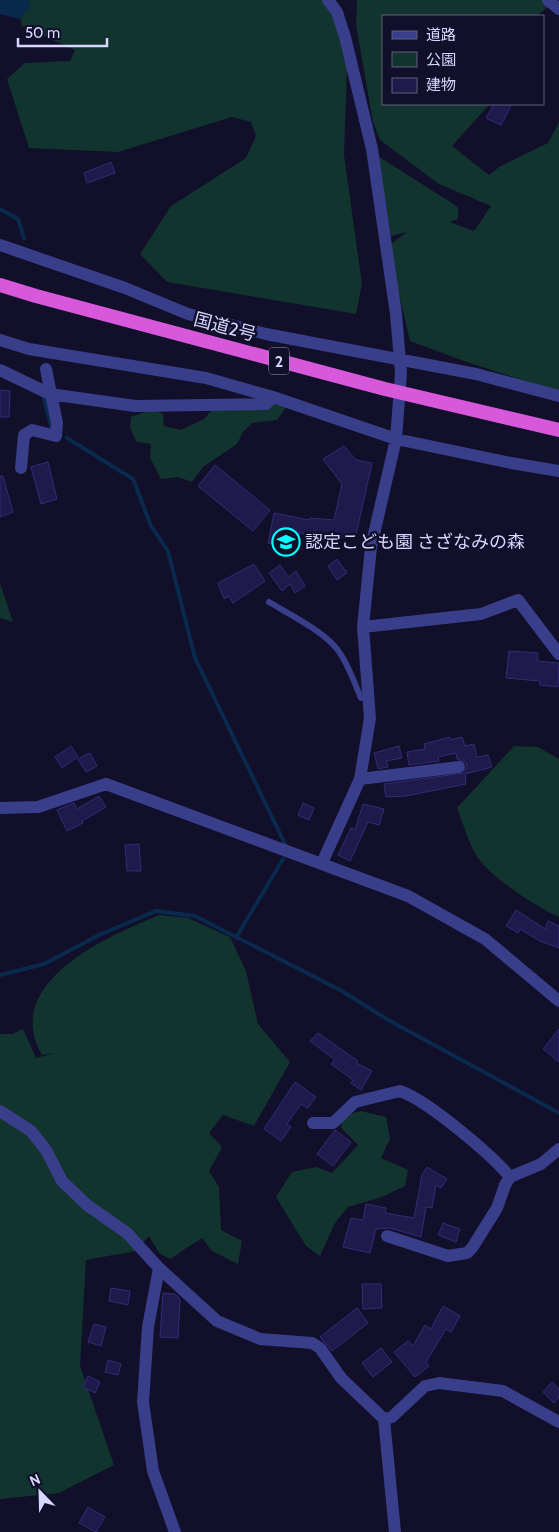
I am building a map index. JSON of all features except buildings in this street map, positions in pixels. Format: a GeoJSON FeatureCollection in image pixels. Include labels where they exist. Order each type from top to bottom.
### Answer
{"type":"FeatureCollection","features":[{"type":"Feature","properties":{"kind":"highway","name":"国道2号"},"geometry":{"type":"LineString","coordinates":[[0,284],[36,296],[385,389],[559,430]]}},
{"type":"Feature","properties":{"kind":"highway"},"geometry":{"type":"LineString","coordinates":[[0,290],[36,296]]}},
{"type":"Feature","properties":{"kind":"street"},"geometry":{"type":"LineString","coordinates":[[322,863],[360,779],[370,718],[363,627],[372,547],[397,434],[401,367],[372,149],[345,37],[337,12],[328,0]]}},
{"type":"Feature","properties":{"kind":"street"},"geometry":{"type":"LineString","coordinates":[[548,0],[559,9]]}},
{"type":"Feature","properties":{"kind":"street"},"geometry":{"type":"LineString","coordinates":[[0,245],[124,288],[188,314],[401,367],[476,374],[559,396]]}},
{"type":"Feature","properties":{"kind":"street"},"geometry":{"type":"LineString","coordinates":[[0,340],[29,349],[206,378],[397,434],[511,463],[559,470]]}},
{"type":"Feature","properties":{"kind":"street"},"geometry":{"type":"LineString","coordinates":[[21,468],[24,435],[32,430],[56,436],[57,423],[46,369]]}},
{"type":"Feature","properties":{"kind":"street"},"geometry":{"type":"LineString","coordinates":[[0,370],[50,394],[136,406],[266,404],[273,397]]}},
{"type":"Feature","properties":{"kind":"street"},"geometry":{"type":"LineString","coordinates":[[363,627],[480,614],[518,600],[559,654]]}},
{"type":"Feature","properties":{"kind":"street"},"geometry":{"type":"LineString","coordinates":[[360,779],[459,767]]}},
{"type":"Feature","properties":{"kind":"street"},"geometry":{"type":"LineString","coordinates":[[0,808],[38,807],[106,784],[274,848],[322,863],[408,896],[484,939],[559,1001]]}},
{"type":"Feature","properties":{"kind":"street"},"geometry":{"type":"LineString","coordinates":[[312,1123],[332,1123],[354,1102],[400,1091],[428,1107],[498,1163],[510,1178]]}},
{"type":"Feature","properties":{"kind":"street"},"geometry":{"type":"LineString","coordinates":[[0,1111],[31,1131],[46,1150],[62,1181],[87,1205],[127,1233],[159,1268],[217,1321],[260,1339],[312,1343],[320,1348],[341,1378],[384,1419],[395,1532]]}},
{"type":"Feature","properties":{"kind":"street"},"geometry":{"type":"LineString","coordinates":[[387,1236],[448,1256],[458,1256],[467,1253],[497,1208],[505,1185],[510,1178],[541,1164],[559,1149]]}},
{"type":"Feature","properties":{"kind":"street"},"geometry":{"type":"LineString","coordinates":[[159,1268],[148,1328],[143,1402],[153,1471],[175,1532]]}},
{"type":"Feature","properties":{"kind":"street"},"geometry":{"type":"LineString","coordinates":[[384,1419],[392,1418],[424,1386],[439,1384],[503,1391],[559,1422]]}},
{"type":"Feature","properties":{"kind":"lane"},"geometry":{"type":"LineString","coordinates":[[269,602],[325,637],[336,648],[347,666],[361,698],[368,698]]}},
{"type":"Feature","properties":{"kind":"green space"},"geometry":{"type":"Polygon","coordinates":[[[28,0],[322,0],[333,14],[347,69],[344,155],[362,284],[356,314],[167,282],[140,254],[171,206],[246,158],[256,136],[251,122],[232,117],[118,152],[29,148],[7,79],[25,63],[70,61],[75,50],[22,26],[20,19],[31,5],[28,0]]]}},
{"type":"Feature","properties":{"kind":"green space"},"geometry":{"type":"Polygon","coordinates":[[[357,0],[556,0],[538,15],[382,15],[382,105],[489,105],[452,146],[489,175],[499,167],[548,143],[559,122],[559,392],[410,341],[388,246],[407,232],[391,236],[378,156],[458,207],[458,219],[450,222],[474,231],[491,206],[439,184],[380,140],[373,122],[356,25],[357,0]]]}},
{"type":"Feature","properties":{"kind":"green space"},"geometry":{"type":"Polygon","coordinates":[[[274,404],[287,406],[277,420],[252,423],[243,432],[237,444],[203,467],[192,482],[178,477],[161,479],[150,458],[151,444],[137,442],[130,428],[131,417],[153,409],[163,414],[164,426],[181,430],[204,419],[214,408],[274,404]]]}},
{"type":"Feature","properties":{"kind":"green space"},"geometry":{"type":"Polygon","coordinates":[[[0,583],[13,622],[0,618],[0,583]]]}},
{"type":"Feature","properties":{"kind":"green space"},"geometry":{"type":"Polygon","coordinates":[[[514,746],[538,747],[559,759],[559,917],[514,890],[482,863],[470,844],[457,808],[514,746]]]}},
{"type":"Feature","properties":{"kind":"green space"},"geometry":{"type":"Polygon","coordinates":[[[160,915],[188,918],[230,937],[246,971],[258,1024],[290,1062],[254,1126],[223,1115],[209,1133],[222,1147],[209,1171],[219,1187],[221,1230],[242,1241],[238,1264],[212,1251],[202,1238],[170,1259],[159,1253],[149,1236],[136,1251],[86,1260],[80,1366],[114,1465],[59,1493],[0,1499],[0,1034],[12,1034],[23,1029],[36,1058],[55,1053],[42,1055],[33,1029],[36,1006],[47,984],[66,966],[89,949],[114,935],[160,915]]]}},
{"type":"Feature","properties":{"kind":"green space"},"geometry":{"type":"Polygon","coordinates":[[[361,1111],[386,1117],[390,1139],[381,1158],[408,1170],[405,1186],[382,1197],[348,1207],[335,1223],[320,1256],[306,1246],[276,1197],[292,1172],[316,1167],[332,1173],[358,1145],[342,1129],[340,1117],[361,1111]]]}},
{"type":"Feature","properties":{"kind":"water"},"geometry":{"type":"Polygon","coordinates":[[[0,0],[28,0],[31,5],[20,19],[0,14],[0,0]]]}},
{"type":"Feature","properties":{"kind":"waterway"},"geometry":{"type":"LineString","coordinates":[[0,209],[18,219],[24,238]]}},
{"type":"Feature","properties":{"kind":"waterway"},"geometry":{"type":"LineString","coordinates":[[44,399],[51,426]]}},
{"type":"Feature","properties":{"kind":"waterway"},"geometry":{"type":"LineString","coordinates":[[67,438],[133,479],[151,526],[168,551],[195,658],[286,846]]}},
{"type":"Feature","properties":{"kind":"waterway"},"geometry":{"type":"LineString","coordinates":[[237,936],[283,859]]}},
{"type":"Feature","properties":{"kind":"waterway"},"geometry":{"type":"LineString","coordinates":[[0,975],[44,964],[99,935],[156,911],[195,916],[342,991],[390,1021],[559,1113]]}},
{"type":"Feature","properties":{"kind":"place","name":"認定こども園 さざなみの森"},"geometry":{"type":"Point","coordinates":[286,542]}}]}
